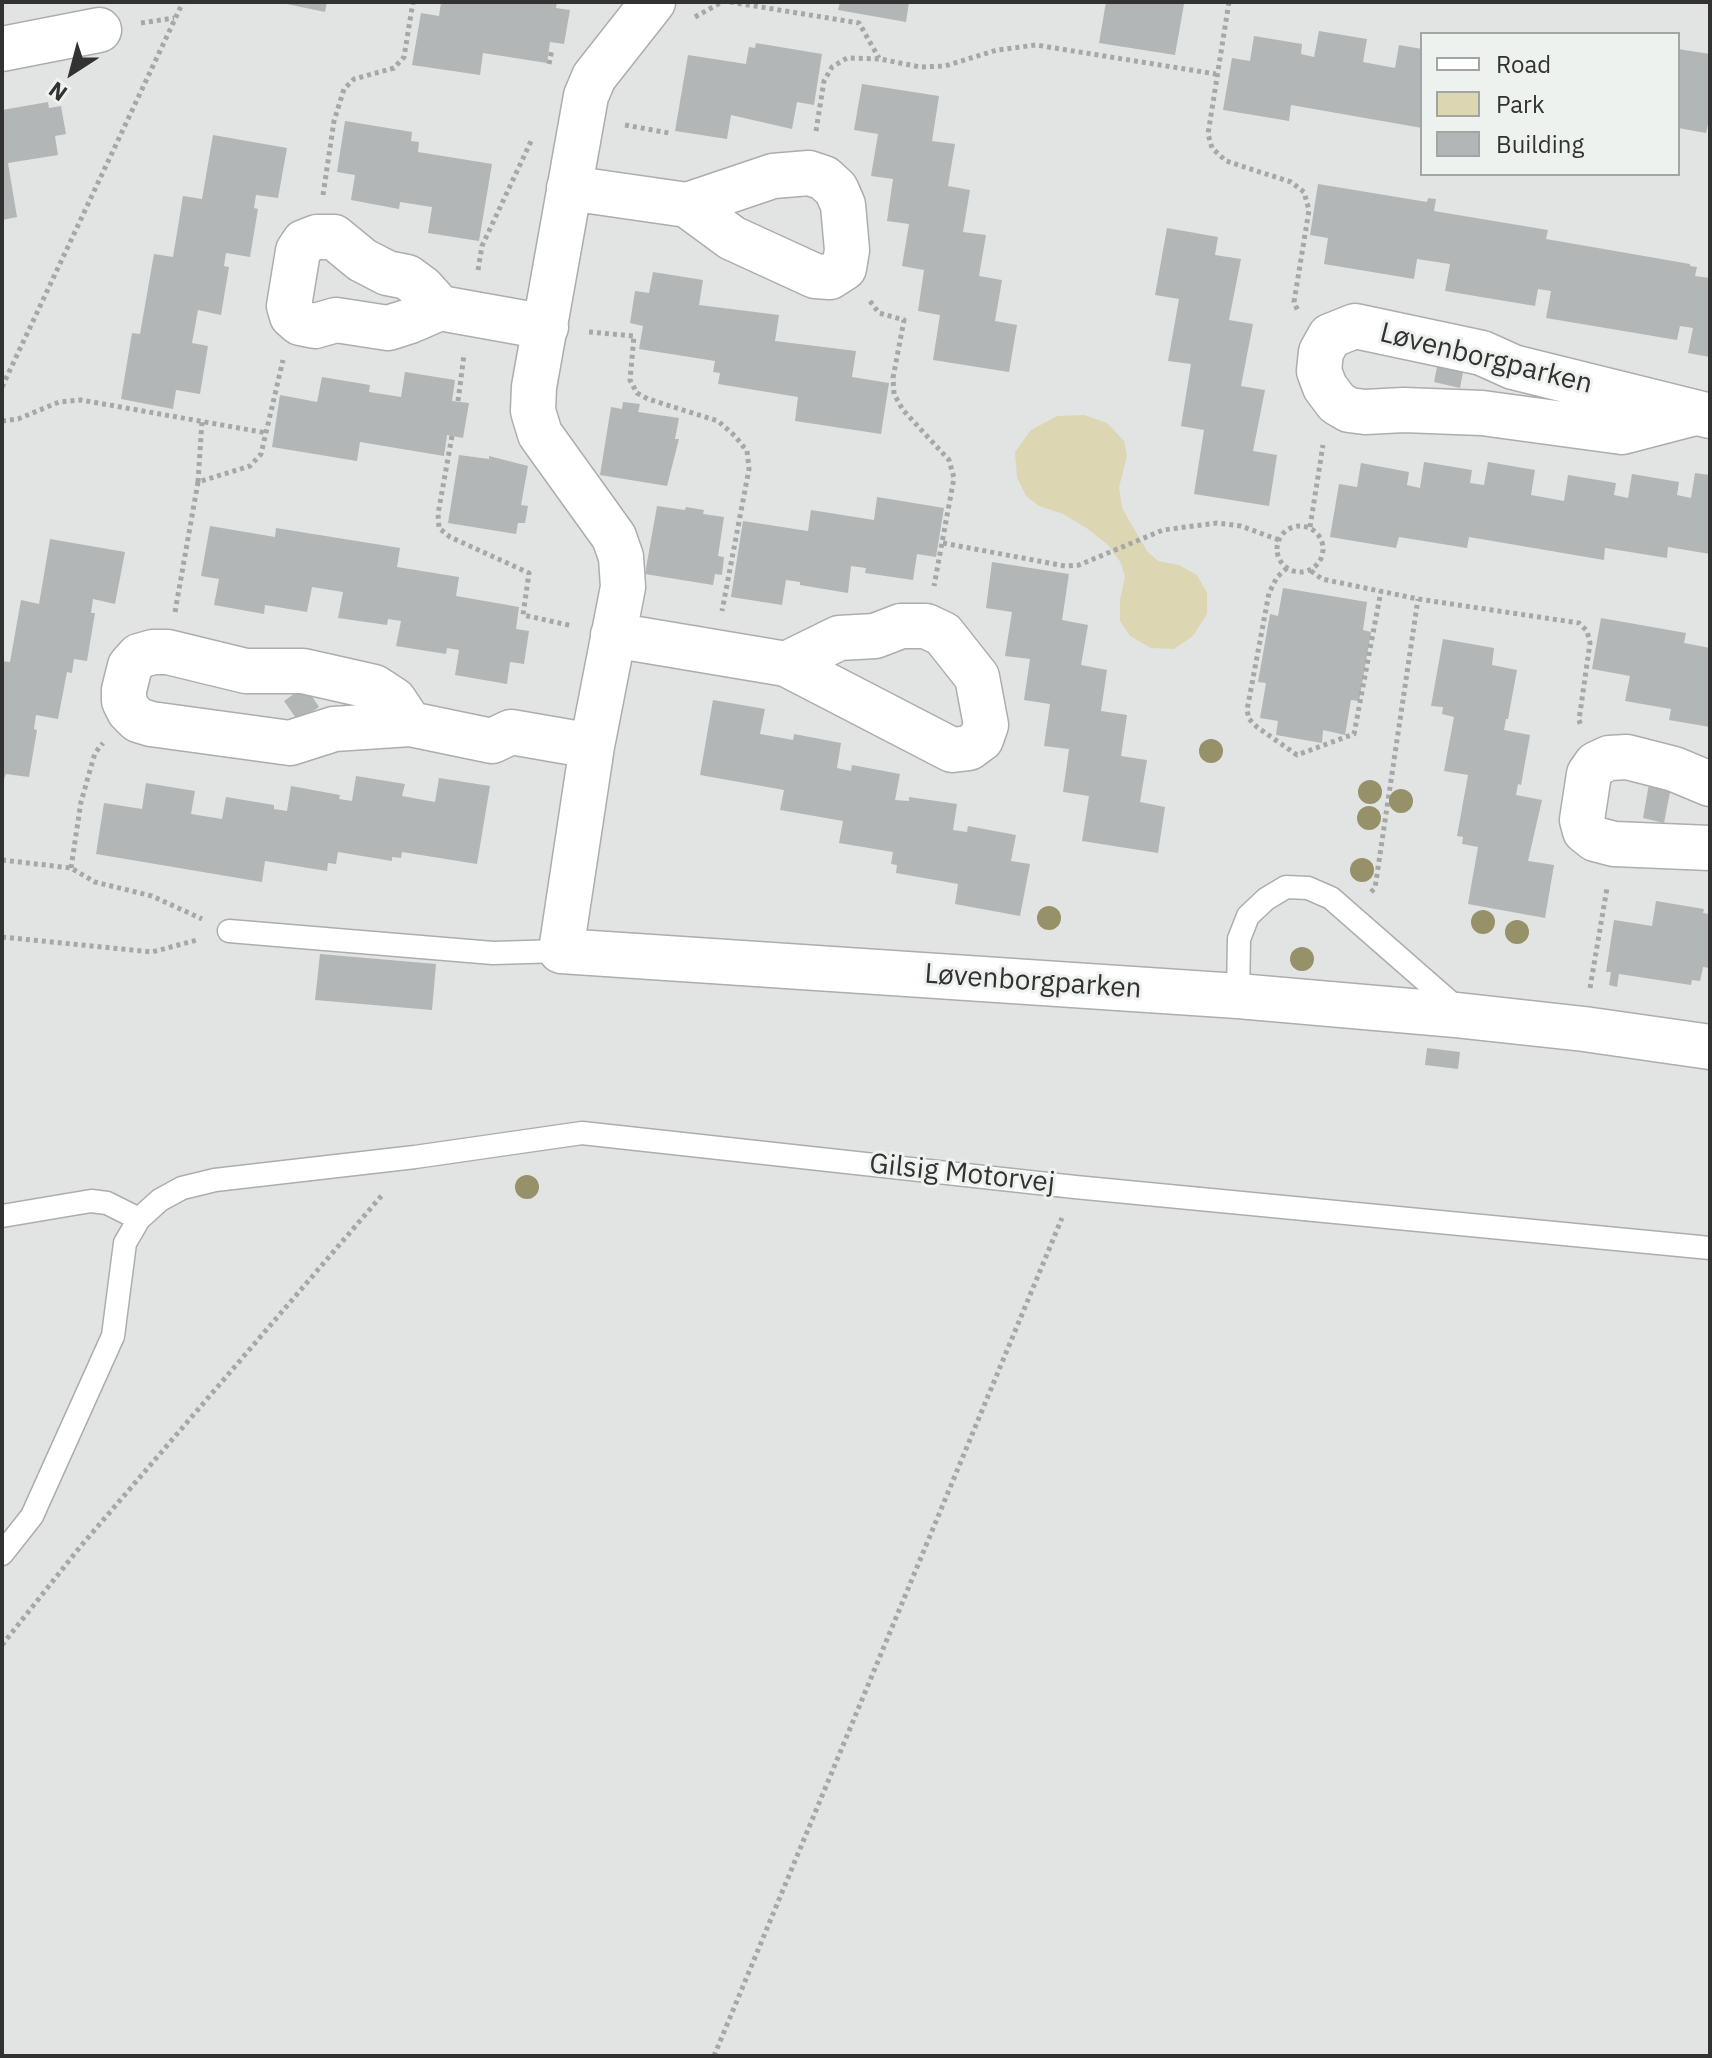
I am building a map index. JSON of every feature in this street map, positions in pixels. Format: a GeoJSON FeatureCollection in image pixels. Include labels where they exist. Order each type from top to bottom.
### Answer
{"type":"FeatureCollection","features":[{"type":"Feature","properties":{"kind":"street"},"geometry":{"type":"LineString","coordinates":[[561,951],[592,746],[623,587],[621,557],[614,537],[540,434],[533,411],[534,387],[586,96],[594,77],[653,2]]}},
{"type":"Feature","properties":{"kind":"street"},"geometry":{"type":"LineString","coordinates":[[2,49],[99,30]]}},
{"type":"Feature","properties":{"kind":"street"},"geometry":{"type":"LineString","coordinates":[[569,188],[687,205],[773,176],[809,173],[824,178],[836,189],[843,205],[847,250],[844,268],[830,277],[815,276],[732,238],[687,205]]}},
{"type":"Feature","properties":{"kind":"street"},"geometry":{"type":"LineString","coordinates":[[455,312],[407,277],[387,273],[362,260],[334,237],[317,237],[304,242],[298,251],[289,306],[292,316],[300,323],[315,326],[336,320],[388,328],[455,312],[546,327]]}},
{"type":"Feature","properties":{"kind":"street","name":"Løvenborgparken"},"geometry":{"type":"LineString","coordinates":[[1330,336],[1355,326],[1482,353],[1513,367],[1702,414]]}},
{"type":"Feature","properties":{"kind":"street"},"geometry":{"type":"LineString","coordinates":[[1330,336],[1321,352],[1319,371],[1325,387],[1337,403]]}},
{"type":"Feature","properties":{"kind":"street","name":"Løvenborgparken"},"geometry":{"type":"LineString","coordinates":[[1337,403],[1349,410],[1365,412],[1482,413],[1622,432],[1702,414]]}},
{"type":"Feature","properties":{"kind":"street"},"geometry":{"type":"LineString","coordinates":[[613,635],[786,664],[952,750],[969,748],[981,739],[986,725],[977,677],[943,634],[926,626],[901,626],[875,636],[839,638],[786,664]]}},
{"type":"Feature","properties":{"kind":"street"},"geometry":{"type":"LineString","coordinates":[[410,724],[394,700],[374,687],[303,671],[246,671],[168,652],[139,656],[130,666],[124,690],[124,701],[138,720],[290,743],[334,729],[410,724],[492,741],[511,732],[592,746]]}},
{"type":"Feature","properties":{"kind":"street"},"geometry":{"type":"LineString","coordinates":[[1710,784],[1674,769],[1627,757],[1609,758],[1596,764],[1589,774],[1582,820],[1585,831],[1595,839],[1614,844],[1710,848]]}},
{"type":"Feature","properties":{"kind":"street","name":"Løvenborgparken"},"geometry":{"type":"LineString","coordinates":[[561,951],[1238,996],[1467,1016],[1710,1047]]}},
{"type":"Feature","properties":{"kind":"lane"},"geometry":{"type":"LineString","coordinates":[[1238,996],[1239,939],[1248,916],[1266,899],[1286,887],[1308,888],[1331,898],[1467,1016]]}},
{"type":"Feature","properties":{"kind":"lane"},"geometry":{"type":"LineString","coordinates":[[229,931],[493,953],[561,951]]}},
{"type":"Feature","properties":{"kind":"lane","name":"Gilsig Motorvej"},"geometry":{"type":"LineString","coordinates":[[139,1219],[160,1200],[182,1188],[215,1180],[415,1157],[582,1133],[1075,1187],[1710,1248]]}},
{"type":"Feature","properties":{"kind":"lane"},"geometry":{"type":"LineString","coordinates":[[2,1216],[91,1201],[107,1203],[139,1219],[125,1243],[113,1336],[32,1516],[2,1554]]}},
{"type":"Feature","properties":{"kind":"path"},"geometry":{"type":"LineString","coordinates":[[2,387],[183,2]]}},
{"type":"Feature","properties":{"kind":"path"},"geometry":{"type":"LineString","coordinates":[[317,237],[334,121],[344,89],[354,79],[394,68],[404,57],[413,2]]}},
{"type":"Feature","properties":{"kind":"path"},"geometry":{"type":"LineString","coordinates":[[730,2],[859,23],[880,59]]}},
{"type":"Feature","properties":{"kind":"path"},"geometry":{"type":"LineString","coordinates":[[1229,2],[1208,134],[1212,148],[1226,161],[1291,182],[1304,192],[1309,210],[1294,302],[1303,319],[1330,336]]}},
{"type":"Feature","properties":{"kind":"path"},"geometry":{"type":"LineString","coordinates":[[809,173],[824,81],[832,67],[847,58],[880,59],[920,67],[945,66],[997,50],[1036,45],[1216,74]]}},
{"type":"Feature","properties":{"kind":"path"},"geometry":{"type":"LineString","coordinates":[[546,79],[552,49]]}},
{"type":"Feature","properties":{"kind":"path"},"geometry":{"type":"LineString","coordinates":[[455,312],[537,128]]}},
{"type":"Feature","properties":{"kind":"path"},"geometry":{"type":"LineString","coordinates":[[844,268],[879,313],[904,320],[893,378],[894,394],[903,410],[949,460],[954,478],[926,626]]}},
{"type":"Feature","properties":{"kind":"path"},"geometry":{"type":"LineString","coordinates":[[198,482],[250,466],[261,454],[292,316]]}},
{"type":"Feature","properties":{"kind":"path"},"geometry":{"type":"LineString","coordinates":[[546,327],[634,336],[630,380],[637,393],[718,421],[747,451],[749,469],[714,652]]}},
{"type":"Feature","properties":{"kind":"path"},"geometry":{"type":"LineString","coordinates":[[2,421],[18,419],[59,402],[81,400],[267,433]]}},
{"type":"Feature","properties":{"kind":"path"},"geometry":{"type":"LineString","coordinates":[[1310,527],[1325,431],[1337,403]]}},
{"type":"Feature","properties":{"kind":"path"},"geometry":{"type":"LineString","coordinates":[[168,652],[198,482],[202,421]]}},
{"type":"Feature","properties":{"kind":"path"},"geometry":{"type":"LineString","coordinates":[[452,436],[438,514],[439,528],[450,537],[529,573],[523,615],[613,635]]}},
{"type":"Feature","properties":{"kind":"path"},"geometry":{"type":"LineString","coordinates":[[943,543],[1065,566],[1079,565],[1163,530],[1217,523],[1241,526],[1279,540]]}},
{"type":"Feature","properties":{"kind":"path"},"geometry":{"type":"LineString","coordinates":[[1295,526],[1310,527],[1321,537],[1324,552],[1311,571],[1294,572],[1277,555],[1279,540],[1295,526]]}},
{"type":"Feature","properties":{"kind":"path"},"geometry":{"type":"LineString","coordinates":[[1287,568],[1277,577],[1269,593],[1247,710],[1249,719],[1257,727],[1297,755],[1354,734],[1381,591]]}},
{"type":"Feature","properties":{"kind":"path"},"geometry":{"type":"LineString","coordinates":[[1311,571],[1322,579],[1418,599],[1579,623],[1587,631],[1590,643],[1579,720],[1596,764]]}},
{"type":"Feature","properties":{"kind":"path"},"geometry":{"type":"LineString","coordinates":[[1352,915],[1375,888],[1418,599]]}},
{"type":"Feature","properties":{"kind":"path"},"geometry":{"type":"LineString","coordinates":[[71,868],[81,802],[95,753],[129,711]]}},
{"type":"Feature","properties":{"kind":"path"},"geometry":{"type":"LineString","coordinates":[[1584,1029],[1614,844]]}},
{"type":"Feature","properties":{"kind":"path"},"geometry":{"type":"LineString","coordinates":[[2,860],[71,868],[95,882],[152,896],[229,931]]}},
{"type":"Feature","properties":{"kind":"path"},"geometry":{"type":"LineString","coordinates":[[2,937],[152,952],[229,931]]}},
{"type":"Feature","properties":{"kind":"path"},"geometry":{"type":"LineString","coordinates":[[2,1645],[80,1547],[415,1157]]}},
{"type":"Feature","properties":{"kind":"path"},"geometry":{"type":"LineString","coordinates":[[714,2056],[1075,1187]]}},
{"type":"Feature","properties":{"kind":"green space"},"geometry":{"type":"Polygon","coordinates":[[[1084,415],[1107,423],[1124,441],[1127,456],[1119,487],[1122,508],[1147,551],[1158,561],[1179,565],[1197,575],[1207,593],[1207,614],[1193,636],[1174,649],[1151,648],[1130,636],[1120,621],[1120,599],[1125,577],[1121,563],[1108,545],[1088,529],[1063,514],[1039,506],[1026,496],[1017,477],[1015,452],[1031,430],[1057,416],[1084,415]]]}},
{"type":"Feature","properties":{"kind":"building"},"geometry":{"type":"Polygon","coordinates":[[[277,2],[327,2],[325,12],[277,2]]]}},
{"type":"Feature","properties":{"kind":"building"},"geometry":{"type":"Polygon","coordinates":[[[441,2],[557,2],[556,8],[570,10],[564,44],[550,42],[547,63],[483,53],[480,75],[412,65],[421,13],[439,16],[441,2]]]}},
{"type":"Feature","properties":{"kind":"building"},"geometry":{"type":"Polygon","coordinates":[[[840,2],[909,2],[906,22],[838,10],[840,2]]]}},
{"type":"Feature","properties":{"kind":"building"},"geometry":{"type":"Polygon","coordinates":[[[1106,2],[1184,4],[1175,55],[1099,43],[1106,2]]]}},
{"type":"Feature","properties":{"kind":"building"},"geometry":{"type":"Polygon","coordinates":[[[1319,31],[1367,39],[1363,62],[1395,68],[1399,45],[1420,49],[1420,128],[1291,105],[1289,121],[1223,110],[1232,58],[1250,61],[1254,36],[1302,44],[1301,54],[1314,57],[1319,31]]]}},
{"type":"Feature","properties":{"kind":"building"},"geometry":{"type":"Polygon","coordinates":[[[756,43],[822,54],[814,105],[797,102],[792,129],[731,115],[727,139],[675,131],[688,55],[746,64],[749,47],[755,48],[756,43]]]}},
{"type":"Feature","properties":{"kind":"building"},"geometry":{"type":"Polygon","coordinates":[[[1680,49],[1710,54],[1710,116],[1706,133],[1680,128],[1680,49]]]}},
{"type":"Feature","properties":{"kind":"building"},"geometry":{"type":"Polygon","coordinates":[[[862,84],[939,96],[932,141],[955,144],[948,186],[970,190],[963,232],[986,235],[979,276],[1002,280],[995,321],[1017,325],[1009,372],[933,360],[940,315],[918,311],[924,270],[902,266],[909,224],[887,221],[893,179],[871,176],[878,134],[854,130],[862,84]]]}},
{"type":"Feature","properties":{"kind":"building"},"geometry":{"type":"Polygon","coordinates":[[[48,102],[49,108],[61,106],[66,134],[55,136],[58,155],[8,163],[17,217],[2,220],[2,110],[48,102]]]}},
{"type":"Feature","properties":{"kind":"building"},"geometry":{"type":"Polygon","coordinates":[[[345,121],[412,132],[411,141],[419,142],[418,152],[492,164],[479,241],[428,233],[432,207],[400,202],[399,209],[351,200],[355,175],[337,172],[345,121]]]}},
{"type":"Feature","properties":{"kind":"building"},"geometry":{"type":"Polygon","coordinates":[[[213,135],[287,148],[278,198],[256,195],[254,208],[258,209],[250,257],[226,253],[224,266],[229,267],[221,315],[198,310],[192,343],[208,346],[200,394],[176,390],[173,409],[121,399],[132,333],[140,334],[154,254],[173,257],[183,196],[202,199],[213,135]]]}},
{"type":"Feature","properties":{"kind":"building"},"geometry":{"type":"Polygon","coordinates":[[[1318,184],[1427,202],[1428,198],[1436,199],[1434,211],[1548,230],[1546,239],[1697,267],[1695,276],[1710,278],[1710,357],[1688,353],[1693,328],[1680,326],[1677,340],[1546,318],[1551,291],[1538,289],[1535,306],[1445,291],[1450,264],[1417,259],[1414,279],[1324,264],[1328,238],[1310,235],[1318,184]]]}},
{"type":"Feature","properties":{"kind":"building"},"geometry":{"type":"Polygon","coordinates":[[[1167,228],[1218,237],[1215,255],[1241,259],[1229,320],[1253,324],[1241,386],[1265,390],[1253,451],[1277,455],[1269,506],[1194,494],[1204,430],[1181,426],[1191,364],[1168,361],[1179,299],[1155,295],[1167,228]]]}},
{"type":"Feature","properties":{"kind":"building"},"geometry":{"type":"Polygon","coordinates":[[[653,272],[703,280],[699,305],[779,315],[775,341],[856,351],[852,377],[889,383],[881,434],[795,421],[798,397],[718,384],[720,373],[713,372],[715,361],[639,349],[643,326],[630,323],[635,291],[649,293],[653,272]]]}},
{"type":"Feature","properties":{"kind":"building"},"geometry":{"type":"Polygon","coordinates":[[[1439,357],[1465,362],[1460,388],[1434,382],[1439,357]]]}},
{"type":"Feature","properties":{"kind":"building"},"geometry":{"type":"Polygon","coordinates":[[[405,372],[455,380],[452,401],[469,403],[463,438],[447,435],[444,456],[360,442],[357,461],[272,447],[280,395],[317,402],[322,377],[370,385],[369,392],[401,397],[405,372]]]}},
{"type":"Feature","properties":{"kind":"building"},"geometry":{"type":"Polygon","coordinates":[[[623,402],[640,404],[638,412],[679,418],[675,439],[679,439],[667,486],[600,475],[611,407],[622,409],[623,402]]]}},
{"type":"Feature","properties":{"kind":"building"},"geometry":{"type":"Polygon","coordinates":[[[459,455],[489,459],[489,456],[528,466],[521,505],[528,506],[525,523],[518,523],[516,534],[448,523],[459,455]]]}},
{"type":"Feature","properties":{"kind":"building"},"geometry":{"type":"Polygon","coordinates":[[[1424,462],[1472,470],[1470,483],[1484,485],[1488,462],[1535,470],[1531,495],[1564,501],[1568,475],[1616,483],[1614,495],[1628,498],[1632,474],[1679,482],[1677,495],[1691,498],[1695,473],[1710,475],[1710,554],[1668,547],[1667,558],[1605,548],[1604,560],[1469,537],[1467,548],[1399,537],[1396,548],[1330,537],[1339,484],[1357,487],[1361,463],[1409,472],[1407,485],[1420,488],[1424,462]]]}},
{"type":"Feature","properties":{"kind":"building"},"geometry":{"type":"Polygon","coordinates":[[[877,497],[944,508],[936,557],[917,554],[913,580],[865,573],[866,568],[851,566],[848,593],[786,580],[782,605],[731,597],[743,521],[808,531],[811,510],[874,520],[877,497]]]}},
{"type":"Feature","properties":{"kind":"building"},"geometry":{"type":"Polygon","coordinates":[[[657,506],[685,510],[686,507],[704,510],[703,514],[724,517],[718,556],[724,557],[722,575],[715,574],[713,585],[645,574],[657,506]]]}},
{"type":"Feature","properties":{"kind":"building"},"geometry":{"type":"Polygon","coordinates":[[[210,526],[275,537],[276,528],[400,548],[397,567],[459,577],[456,596],[519,607],[516,629],[529,631],[524,664],[510,662],[507,684],[455,675],[459,650],[447,648],[446,654],[396,646],[401,621],[388,619],[387,625],[338,618],[343,592],[312,587],[307,612],[265,605],[264,614],[214,605],[219,579],[201,576],[210,526]]]}},
{"type":"Feature","properties":{"kind":"building"},"geometry":{"type":"Polygon","coordinates":[[[50,539],[125,552],[115,604],[93,599],[91,613],[95,613],[87,661],[74,659],[72,673],[67,672],[58,719],[36,715],[34,729],[37,730],[29,777],[6,774],[2,784],[2,661],[10,662],[21,600],[39,604],[50,539]]]}},
{"type":"Feature","properties":{"kind":"building"},"geometry":{"type":"Polygon","coordinates":[[[992,562],[1069,574],[1062,620],[1088,625],[1081,665],[1107,670],[1101,711],[1127,715],[1121,756],[1147,760],[1140,802],[1165,807],[1158,853],[1082,841],[1089,796],[1063,792],[1069,749],[1044,746],[1050,704],[1024,700],[1030,659],[1005,656],[1012,612],[986,608],[992,562]]]}},
{"type":"Feature","properties":{"kind":"building"},"geometry":{"type":"Polygon","coordinates":[[[1283,588],[1367,602],[1363,630],[1371,632],[1359,701],[1351,700],[1345,735],[1323,730],[1322,743],[1276,735],[1278,721],[1260,718],[1266,683],[1258,682],[1270,614],[1278,616],[1283,588]]]}},
{"type":"Feature","properties":{"kind":"building"},"geometry":{"type":"Polygon","coordinates":[[[1601,618],[1686,633],[1684,643],[1710,648],[1710,727],[1669,720],[1671,709],[1625,701],[1630,676],[1592,669],[1601,618]]]}},
{"type":"Feature","properties":{"kind":"building"},"geometry":{"type":"Polygon","coordinates":[[[1443,639],[1494,648],[1492,665],[1517,670],[1504,730],[1530,735],[1521,785],[1518,784],[1516,795],[1542,800],[1528,861],[1554,865],[1545,918],[1468,904],[1478,847],[1462,844],[1463,837],[1457,836],[1468,775],[1444,771],[1454,717],[1442,714],[1443,707],[1431,706],[1443,639]]]}},
{"type":"Feature","properties":{"kind":"building"},"geometry":{"type":"Polygon","coordinates":[[[305,686],[319,707],[298,721],[284,701],[305,686]]]}},
{"type":"Feature","properties":{"kind":"building"},"geometry":{"type":"Polygon","coordinates":[[[713,700],[765,709],[760,734],[793,740],[794,734],[841,743],[837,768],[851,771],[852,765],[900,774],[895,800],[909,801],[909,797],[957,804],[953,830],[967,832],[968,826],[1016,835],[1011,861],[1030,864],[1020,916],[955,904],[958,884],[896,873],[897,865],[891,864],[893,852],[839,843],[843,821],[780,810],[784,790],[700,775],[713,700]]]}},
{"type":"Feature","properties":{"kind":"building"},"geometry":{"type":"Polygon","coordinates":[[[356,776],[405,784],[402,796],[435,802],[439,778],[490,786],[477,864],[402,852],[401,858],[392,857],[392,861],[338,852],[336,864],[328,863],[327,871],[265,861],[262,882],[96,854],[104,803],[142,809],[146,783],[195,791],[191,814],[222,819],[226,797],[274,805],[274,809],[287,811],[291,786],[340,795],[339,799],[352,801],[356,776]]]}},
{"type":"Feature","properties":{"kind":"building"},"geometry":{"type":"Polygon","coordinates":[[[1650,778],[1672,782],[1664,823],[1643,818],[1650,778]]]}},
{"type":"Feature","properties":{"kind":"building"},"geometry":{"type":"Polygon","coordinates":[[[1656,901],[1704,909],[1703,913],[1710,914],[1710,968],[1703,967],[1700,981],[1692,980],[1691,985],[1619,974],[1617,987],[1609,985],[1611,972],[1606,972],[1614,920],[1652,926],[1656,901]]]}},
{"type":"Feature","properties":{"kind":"building"},"geometry":{"type":"Polygon","coordinates":[[[320,954],[436,964],[432,1010],[315,1000],[320,954]]]}},
{"type":"Feature","properties":{"kind":"building"},"geometry":{"type":"Polygon","coordinates":[[[1427,1048],[1460,1052],[1458,1069],[1425,1065],[1427,1048]]]}}]}
